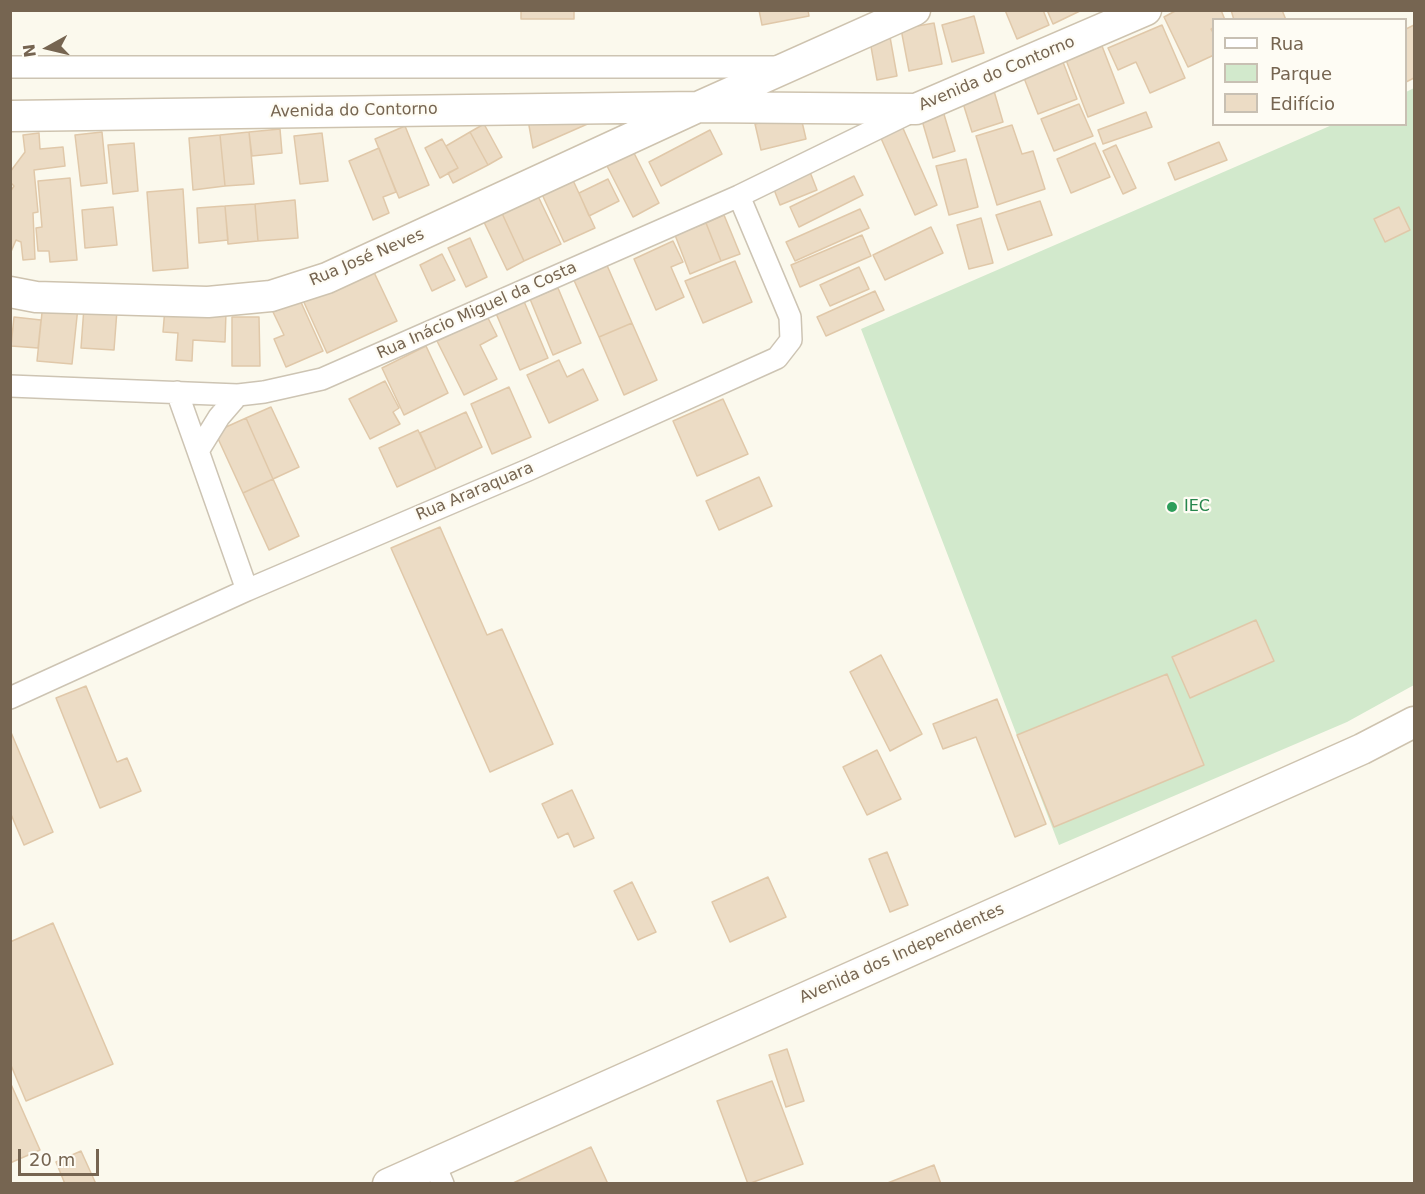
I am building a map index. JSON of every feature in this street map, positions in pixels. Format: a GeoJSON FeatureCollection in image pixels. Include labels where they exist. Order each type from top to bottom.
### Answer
{"type":"FeatureCollection","features":[{"type":"Feature","properties":{"kind":"street","name":"Avenida do Contorno"},"geometry":{"type":"LineString","coordinates":[[698,107],[915,10]]}},
{"type":"Feature","properties":{"kind":"street","name":"Avenida do Contorno"},"geometry":{"type":"LineString","coordinates":[[10,116],[698,107],[916,110],[1146,10]]}},
{"type":"Feature","properties":{"kind":"street"},"geometry":{"type":"LineString","coordinates":[[10,67],[788,67]]}},
{"type":"Feature","properties":{"kind":"street","name":"Rua José Neves"},"geometry":{"type":"LineString","coordinates":[[10,292],[36,297],[208,302],[271,296],[327,278],[698,107]]}},
{"type":"Feature","properties":{"kind":"street","name":"Rua Inácio Miguel da Costa"},"geometry":{"type":"LineString","coordinates":[[10,386],[238,395],[264,392],[322,379],[739,196],[916,110]]}},
{"type":"Feature","properties":{"kind":"street","name":"Rua Araraquara"},"geometry":{"type":"LineString","coordinates":[[10,698],[247,590],[528,470],[777,358],[791,340],[790,318],[739,196]]}},
{"type":"Feature","properties":{"kind":"street"},"geometry":{"type":"LineString","coordinates":[[177,392],[247,590]]}},
{"type":"Feature","properties":{"kind":"street"},"geometry":{"type":"LineString","coordinates":[[198,451],[219,417],[238,395]]}},
{"type":"Feature","properties":{"kind":"street","name":"Avenida dos Independentes"},"geometry":{"type":"LineString","coordinates":[[388,1184],[439,1173],[1362,749],[1414,722]]}},
{"type":"Feature","properties":{"kind":"green space","name":"IEC"},"geometry":{"type":"Polygon","coordinates":[[[1414,88],[1414,685],[1347,722],[1059,845],[861,329],[1330,126],[1407,126],[1407,92],[1414,88]]]}},
{"type":"Feature","properties":{"kind":"building"},"geometry":{"type":"Polygon","coordinates":[[[521,10],[574,10],[574,19],[521,19],[521,10]]]}},
{"type":"Feature","properties":{"kind":"building"},"geometry":{"type":"Polygon","coordinates":[[[759,10],[808,10],[809,16],[762,25],[759,10]]]}},
{"type":"Feature","properties":{"kind":"building"},"geometry":{"type":"Polygon","coordinates":[[[1005,10],[1043,10],[1049,25],[1017,39],[1005,10]]]}},
{"type":"Feature","properties":{"kind":"building"},"geometry":{"type":"Polygon","coordinates":[[[1047,10],[1082,10],[1053,24],[1047,10]]]}},
{"type":"Feature","properties":{"kind":"building"},"geometry":{"type":"Polygon","coordinates":[[[1177,10],[1221,10],[1224,18],[1212,18],[1212,56],[1188,67],[1164,17],[1177,10]]]}},
{"type":"Feature","properties":{"kind":"building"},"geometry":{"type":"Polygon","coordinates":[[[1231,10],[1282,10],[1285,18],[1233,18],[1231,10]]]}},
{"type":"Feature","properties":{"kind":"building"},"geometry":{"type":"Polygon","coordinates":[[[974,16],[984,53],[952,62],[942,25],[974,16]]]}},
{"type":"Feature","properties":{"kind":"building"},"geometry":{"type":"Polygon","coordinates":[[[934,23],[942,64],[909,71],[901,29],[934,23]]]}},
{"type":"Feature","properties":{"kind":"building"},"geometry":{"type":"Polygon","coordinates":[[[1162,25],[1185,78],[1150,93],[1136,62],[1118,70],[1108,48],[1162,25]]]}},
{"type":"Feature","properties":{"kind":"building"},"geometry":{"type":"Polygon","coordinates":[[[1414,25],[1414,78],[1407,82],[1407,28],[1414,25]]]}},
{"type":"Feature","properties":{"kind":"building"},"geometry":{"type":"Polygon","coordinates":[[[890,37],[897,76],[877,80],[870,41],[890,37]]]}},
{"type":"Feature","properties":{"kind":"building"},"geometry":{"type":"Polygon","coordinates":[[[1102,46],[1124,103],[1088,117],[1066,60],[1102,46]]]}},
{"type":"Feature","properties":{"kind":"building"},"geometry":{"type":"Polygon","coordinates":[[[1063,62],[1077,99],[1038,114],[1024,78],[1063,62]]]}},
{"type":"Feature","properties":{"kind":"building"},"geometry":{"type":"Polygon","coordinates":[[[994,91],[1003,122],[972,132],[962,100],[994,91]]]}},
{"type":"Feature","properties":{"kind":"building"},"geometry":{"type":"Polygon","coordinates":[[[1079,104],[1093,136],[1054,151],[1041,119],[1079,104]]]}},
{"type":"Feature","properties":{"kind":"building"},"geometry":{"type":"Polygon","coordinates":[[[943,111],[955,151],[933,158],[921,117],[943,111]]]}},
{"type":"Feature","properties":{"kind":"building"},"geometry":{"type":"Polygon","coordinates":[[[1146,112],[1152,127],[1103,144],[1098,130],[1146,112]]]}},
{"type":"Feature","properties":{"kind":"building"},"geometry":{"type":"Polygon","coordinates":[[[800,113],[806,139],[761,150],[755,124],[800,113]]]}},
{"type":"Feature","properties":{"kind":"building"},"geometry":{"type":"Polygon","coordinates":[[[528,120],[592,122],[533,148],[528,120]]]}},
{"type":"Feature","properties":{"kind":"building"},"geometry":{"type":"Polygon","coordinates":[[[484,124],[502,157],[488,165],[470,132],[484,124]]]}},
{"type":"Feature","properties":{"kind":"building"},"geometry":{"type":"Polygon","coordinates":[[[1012,125],[1022,154],[1033,151],[1045,189],[997,205],[976,136],[1012,125]]]}},
{"type":"Feature","properties":{"kind":"building"},"geometry":{"type":"Polygon","coordinates":[[[405,126],[429,185],[399,198],[375,139],[405,126]]]}},
{"type":"Feature","properties":{"kind":"building"},"geometry":{"type":"Polygon","coordinates":[[[902,126],[937,205],[915,215],[880,136],[902,126]]]}},
{"type":"Feature","properties":{"kind":"building"},"geometry":{"type":"Polygon","coordinates":[[[280,129],[282,153],[252,156],[249,132],[280,129]]]}},
{"type":"Feature","properties":{"kind":"building"},"geometry":{"type":"Polygon","coordinates":[[[710,130],[722,154],[661,186],[649,162],[710,130]]]}},
{"type":"Feature","properties":{"kind":"building"},"geometry":{"type":"Polygon","coordinates":[[[102,132],[107,183],[81,186],[75,135],[102,132]]]}},
{"type":"Feature","properties":{"kind":"building"},"geometry":{"type":"Polygon","coordinates":[[[249,132],[254,184],[225,186],[220,135],[249,132]]]}},
{"type":"Feature","properties":{"kind":"building"},"geometry":{"type":"Polygon","coordinates":[[[470,132],[488,165],[453,183],[448,173],[458,168],[446,146],[470,132]]]}},
{"type":"Feature","properties":{"kind":"building"},"geometry":{"type":"Polygon","coordinates":[[[39,133],[40,149],[63,147],[65,166],[34,170],[38,212],[33,213],[35,259],[23,260],[21,242],[16,240],[10,254],[10,192],[14,186],[10,182],[10,172],[25,152],[23,135],[39,133]]]}},
{"type":"Feature","properties":{"kind":"building"},"geometry":{"type":"Polygon","coordinates":[[[322,133],[328,181],[300,184],[294,136],[322,133]]]}},
{"type":"Feature","properties":{"kind":"building"},"geometry":{"type":"Polygon","coordinates":[[[220,135],[225,186],[193,190],[189,138],[220,135]]]}},
{"type":"Feature","properties":{"kind":"building"},"geometry":{"type":"Polygon","coordinates":[[[442,139],[458,168],[440,178],[425,148],[442,139]]]}},
{"type":"Feature","properties":{"kind":"building"},"geometry":{"type":"Polygon","coordinates":[[[1219,142],[1227,160],[1175,180],[1168,163],[1219,142]]]}},
{"type":"Feature","properties":{"kind":"building"},"geometry":{"type":"Polygon","coordinates":[[[134,143],[138,191],[113,194],[108,145],[134,143]]]}},
{"type":"Feature","properties":{"kind":"building"},"geometry":{"type":"Polygon","coordinates":[[[1095,143],[1110,177],[1071,193],[1057,159],[1095,143]]]}},
{"type":"Feature","properties":{"kind":"building"},"geometry":{"type":"Polygon","coordinates":[[[1116,145],[1136,188],[1123,194],[1103,151],[1116,145]]]}},
{"type":"Feature","properties":{"kind":"building"},"geometry":{"type":"Polygon","coordinates":[[[379,148],[396,192],[383,197],[389,213],[373,220],[349,161],[379,148]]]}},
{"type":"Feature","properties":{"kind":"building"},"geometry":{"type":"Polygon","coordinates":[[[633,151],[659,203],[633,217],[606,164],[633,151]]]}},
{"type":"Feature","properties":{"kind":"building"},"geometry":{"type":"Polygon","coordinates":[[[966,159],[978,207],[949,215],[936,166],[966,159]]]}},
{"type":"Feature","properties":{"kind":"building"},"geometry":{"type":"Polygon","coordinates":[[[810,172],[817,190],[780,205],[773,187],[810,172]]]}},
{"type":"Feature","properties":{"kind":"building"},"geometry":{"type":"Polygon","coordinates":[[[571,176],[595,228],[564,242],[540,190],[571,176]]]}},
{"type":"Feature","properties":{"kind":"building"},"geometry":{"type":"Polygon","coordinates":[[[854,176],[863,195],[799,227],[790,207],[854,176]]]}},
{"type":"Feature","properties":{"kind":"building"},"geometry":{"type":"Polygon","coordinates":[[[70,178],[77,260],[50,262],[49,251],[38,251],[36,228],[42,227],[38,181],[70,178]]]}},
{"type":"Feature","properties":{"kind":"building"},"geometry":{"type":"Polygon","coordinates":[[[608,179],[619,201],[589,216],[579,193],[608,179]]]}},
{"type":"Feature","properties":{"kind":"building"},"geometry":{"type":"Polygon","coordinates":[[[183,189],[188,268],[153,271],[147,192],[183,189]]]}},
{"type":"Feature","properties":{"kind":"building"},"geometry":{"type":"Polygon","coordinates":[[[536,192],[561,244],[524,261],[500,209],[536,192]]]}},
{"type":"Feature","properties":{"kind":"building"},"geometry":{"type":"Polygon","coordinates":[[[295,200],[298,238],[258,241],[255,204],[295,200]]]}},
{"type":"Feature","properties":{"kind":"building"},"geometry":{"type":"Polygon","coordinates":[[[1040,201],[1052,235],[1008,250],[996,215],[1040,201]]]}},
{"type":"Feature","properties":{"kind":"building"},"geometry":{"type":"Polygon","coordinates":[[[255,204],[258,241],[228,244],[225,206],[255,204]]]}},
{"type":"Feature","properties":{"kind":"building"},"geometry":{"type":"Polygon","coordinates":[[[225,206],[228,240],[199,243],[197,208],[225,206]]]}},
{"type":"Feature","properties":{"kind":"building"},"geometry":{"type":"Polygon","coordinates":[[[113,207],[117,245],[85,248],[82,210],[113,207]]]}},
{"type":"Feature","properties":{"kind":"building"},"geometry":{"type":"Polygon","coordinates":[[[1399,207],[1410,230],[1385,242],[1374,219],[1399,207]]]}},
{"type":"Feature","properties":{"kind":"building"},"geometry":{"type":"Polygon","coordinates":[[[500,209],[524,261],[507,270],[482,218],[500,209]]]}},
{"type":"Feature","properties":{"kind":"building"},"geometry":{"type":"Polygon","coordinates":[[[860,209],[869,228],[795,261],[786,242],[860,209]]]}},
{"type":"Feature","properties":{"kind":"building"},"geometry":{"type":"Polygon","coordinates":[[[724,215],[740,254],[721,261],[706,223],[724,215]]]}},
{"type":"Feature","properties":{"kind":"building"},"geometry":{"type":"Polygon","coordinates":[[[981,218],[993,263],[969,269],[957,225],[981,218]]]}},
{"type":"Feature","properties":{"kind":"building"},"geometry":{"type":"Polygon","coordinates":[[[706,223],[721,261],[690,274],[675,235],[706,223]]]}},
{"type":"Feature","properties":{"kind":"building"},"geometry":{"type":"Polygon","coordinates":[[[931,227],[943,253],[885,280],[873,255],[931,227]]]}},
{"type":"Feature","properties":{"kind":"building"},"geometry":{"type":"Polygon","coordinates":[[[862,235],[871,256],[800,287],[791,265],[862,235]]]}},
{"type":"Feature","properties":{"kind":"building"},"geometry":{"type":"Polygon","coordinates":[[[470,238],[487,277],[466,287],[448,248],[470,238]]]}},
{"type":"Feature","properties":{"kind":"building"},"geometry":{"type":"Polygon","coordinates":[[[673,241],[683,262],[671,267],[684,297],[656,310],[634,259],[673,241]]]}},
{"type":"Feature","properties":{"kind":"building"},"geometry":{"type":"Polygon","coordinates":[[[442,254],[455,280],[432,291],[420,265],[442,254]]]}},
{"type":"Feature","properties":{"kind":"building"},"geometry":{"type":"Polygon","coordinates":[[[735,261],[752,302],[703,323],[685,281],[735,261]]]}},
{"type":"Feature","properties":{"kind":"building"},"geometry":{"type":"Polygon","coordinates":[[[606,263],[632,323],[599,337],[573,278],[606,263]]]}},
{"type":"Feature","properties":{"kind":"building"},"geometry":{"type":"Polygon","coordinates":[[[371,266],[397,321],[327,353],[302,298],[371,266]]]}},
{"type":"Feature","properties":{"kind":"building"},"geometry":{"type":"Polygon","coordinates":[[[859,267],[869,289],[830,306],[820,285],[859,267]]]}},
{"type":"Feature","properties":{"kind":"building"},"geometry":{"type":"Polygon","coordinates":[[[558,288],[581,343],[553,355],[530,299],[558,288]]]}},
{"type":"Feature","properties":{"kind":"building"},"geometry":{"type":"Polygon","coordinates":[[[875,291],[884,310],[826,336],[817,317],[875,291]]]}},
{"type":"Feature","properties":{"kind":"building"},"geometry":{"type":"Polygon","coordinates":[[[523,299],[548,358],[520,370],[495,311],[523,299]]]}},
{"type":"Feature","properties":{"kind":"building"},"geometry":{"type":"Polygon","coordinates":[[[300,300],[323,351],[286,367],[274,339],[284,335],[273,312],[300,300]]]}},
{"type":"Feature","properties":{"kind":"building"},"geometry":{"type":"Polygon","coordinates":[[[43,303],[78,307],[72,364],[37,361],[43,303]]]}},
{"type":"Feature","properties":{"kind":"building"},"geometry":{"type":"Polygon","coordinates":[[[84,307],[117,310],[114,350],[81,348],[84,307]]]}},
{"type":"Feature","properties":{"kind":"building"},"geometry":{"type":"Polygon","coordinates":[[[165,308],[226,312],[225,342],[193,340],[192,361],[176,360],[178,333],[163,332],[165,308]]]}},
{"type":"Feature","properties":{"kind":"building"},"geometry":{"type":"Polygon","coordinates":[[[487,316],[497,336],[480,345],[497,379],[464,395],[437,341],[487,316]]]}},
{"type":"Feature","properties":{"kind":"building"},"geometry":{"type":"Polygon","coordinates":[[[14,317],[41,320],[38,348],[11,346],[14,317]]]}},
{"type":"Feature","properties":{"kind":"building"},"geometry":{"type":"Polygon","coordinates":[[[232,317],[259,317],[260,366],[232,366],[232,317]]]}},
{"type":"Feature","properties":{"kind":"building"},"geometry":{"type":"Polygon","coordinates":[[[632,323],[657,380],[624,395],[599,337],[632,323]]]}},
{"type":"Feature","properties":{"kind":"building"},"geometry":{"type":"Polygon","coordinates":[[[426,346],[448,393],[404,415],[382,368],[426,346]]]}},
{"type":"Feature","properties":{"kind":"building"},"geometry":{"type":"Polygon","coordinates":[[[559,360],[567,377],[583,369],[598,400],[549,423],[527,375],[559,360]]]}},
{"type":"Feature","properties":{"kind":"building"},"geometry":{"type":"Polygon","coordinates":[[[385,381],[399,408],[393,412],[400,424],[370,439],[349,399],[385,381]]]}},
{"type":"Feature","properties":{"kind":"building"},"geometry":{"type":"Polygon","coordinates":[[[509,387],[531,437],[492,454],[471,404],[509,387]]]}},
{"type":"Feature","properties":{"kind":"building"},"geometry":{"type":"Polygon","coordinates":[[[723,399],[748,454],[697,476],[673,421],[723,399]]]}},
{"type":"Feature","properties":{"kind":"building"},"geometry":{"type":"Polygon","coordinates":[[[271,407],[299,467],[273,479],[246,418],[271,407]]]}},
{"type":"Feature","properties":{"kind":"building"},"geometry":{"type":"Polygon","coordinates":[[[466,412],[482,447],[436,469],[420,433],[466,412]]]}},
{"type":"Feature","properties":{"kind":"building"},"geometry":{"type":"Polygon","coordinates":[[[246,418],[273,479],[243,493],[215,432],[246,418]]]}},
{"type":"Feature","properties":{"kind":"building"},"geometry":{"type":"Polygon","coordinates":[[[418,430],[436,469],[397,487],[379,448],[418,430]]]}},
{"type":"Feature","properties":{"kind":"building"},"geometry":{"type":"Polygon","coordinates":[[[759,477],[772,506],[719,530],[706,501],[759,477]]]}},
{"type":"Feature","properties":{"kind":"building"},"geometry":{"type":"Polygon","coordinates":[[[273,479],[299,536],[269,550],[243,493],[273,479]]]}},
{"type":"Feature","properties":{"kind":"building"},"geometry":{"type":"Polygon","coordinates":[[[440,527],[487,635],[502,629],[553,744],[490,772],[391,548],[440,527]]]}},
{"type":"Feature","properties":{"kind":"building"},"geometry":{"type":"Polygon","coordinates":[[[1256,620],[1274,661],[1190,698],[1172,657],[1256,620]]]}},
{"type":"Feature","properties":{"kind":"building"},"geometry":{"type":"Polygon","coordinates":[[[881,655],[922,734],[890,751],[850,672],[881,655]]]}},
{"type":"Feature","properties":{"kind":"building"},"geometry":{"type":"Polygon","coordinates":[[[1167,674],[1204,765],[1054,827],[1017,735],[1167,674]]]}},
{"type":"Feature","properties":{"kind":"building"},"geometry":{"type":"Polygon","coordinates":[[[86,686],[117,762],[127,758],[141,791],[100,808],[56,698],[86,686]]]}},
{"type":"Feature","properties":{"kind":"building"},"geometry":{"type":"Polygon","coordinates":[[[997,699],[1046,824],[1015,837],[976,737],[943,749],[933,724],[997,699]]]}},
{"type":"Feature","properties":{"kind":"building"},"geometry":{"type":"Polygon","coordinates":[[[10,730],[53,832],[24,845],[10,812],[10,730]]]}},
{"type":"Feature","properties":{"kind":"building"},"geometry":{"type":"Polygon","coordinates":[[[877,750],[901,799],[867,815],[843,767],[877,750]]]}},
{"type":"Feature","properties":{"kind":"building"},"geometry":{"type":"Polygon","coordinates":[[[572,790],[594,838],[574,847],[568,833],[558,838],[542,804],[572,790]]]}},
{"type":"Feature","properties":{"kind":"building"},"geometry":{"type":"Polygon","coordinates":[[[887,852],[908,905],[890,912],[869,859],[887,852]]]}},
{"type":"Feature","properties":{"kind":"building"},"geometry":{"type":"Polygon","coordinates":[[[768,877],[786,917],[730,942],[712,902],[768,877]]]}},
{"type":"Feature","properties":{"kind":"building"},"geometry":{"type":"Polygon","coordinates":[[[632,882],[656,932],[638,940],[614,891],[632,882]]]}},
{"type":"Feature","properties":{"kind":"building"},"geometry":{"type":"Polygon","coordinates":[[[53,923],[113,1064],[26,1101],[10,1063],[10,942],[53,923]]]}},
{"type":"Feature","properties":{"kind":"building"},"geometry":{"type":"Polygon","coordinates":[[[787,1049],[804,1101],[786,1107],[769,1055],[787,1049]]]}},
{"type":"Feature","properties":{"kind":"building"},"geometry":{"type":"Polygon","coordinates":[[[772,1081],[803,1164],[748,1184],[717,1101],[772,1081]]]}},
{"type":"Feature","properties":{"kind":"building"},"geometry":{"type":"Polygon","coordinates":[[[10,1082],[40,1150],[10,1163],[10,1082]]]}},
{"type":"Feature","properties":{"kind":"building"},"geometry":{"type":"Polygon","coordinates":[[[591,1147],[608,1184],[511,1184],[591,1147]]]}},
{"type":"Feature","properties":{"kind":"building"},"geometry":{"type":"Polygon","coordinates":[[[81,1151],[96,1184],[65,1184],[56,1162],[81,1151]]]}},
{"type":"Feature","properties":{"kind":"building"},"geometry":{"type":"Polygon","coordinates":[[[934,1165],[941,1184],[885,1184],[934,1165]]]}},
{"type":"Feature","properties":{"kind":"place","name":"IEC"},"geometry":{"type":"Point","coordinates":[1172,507]}}]}
